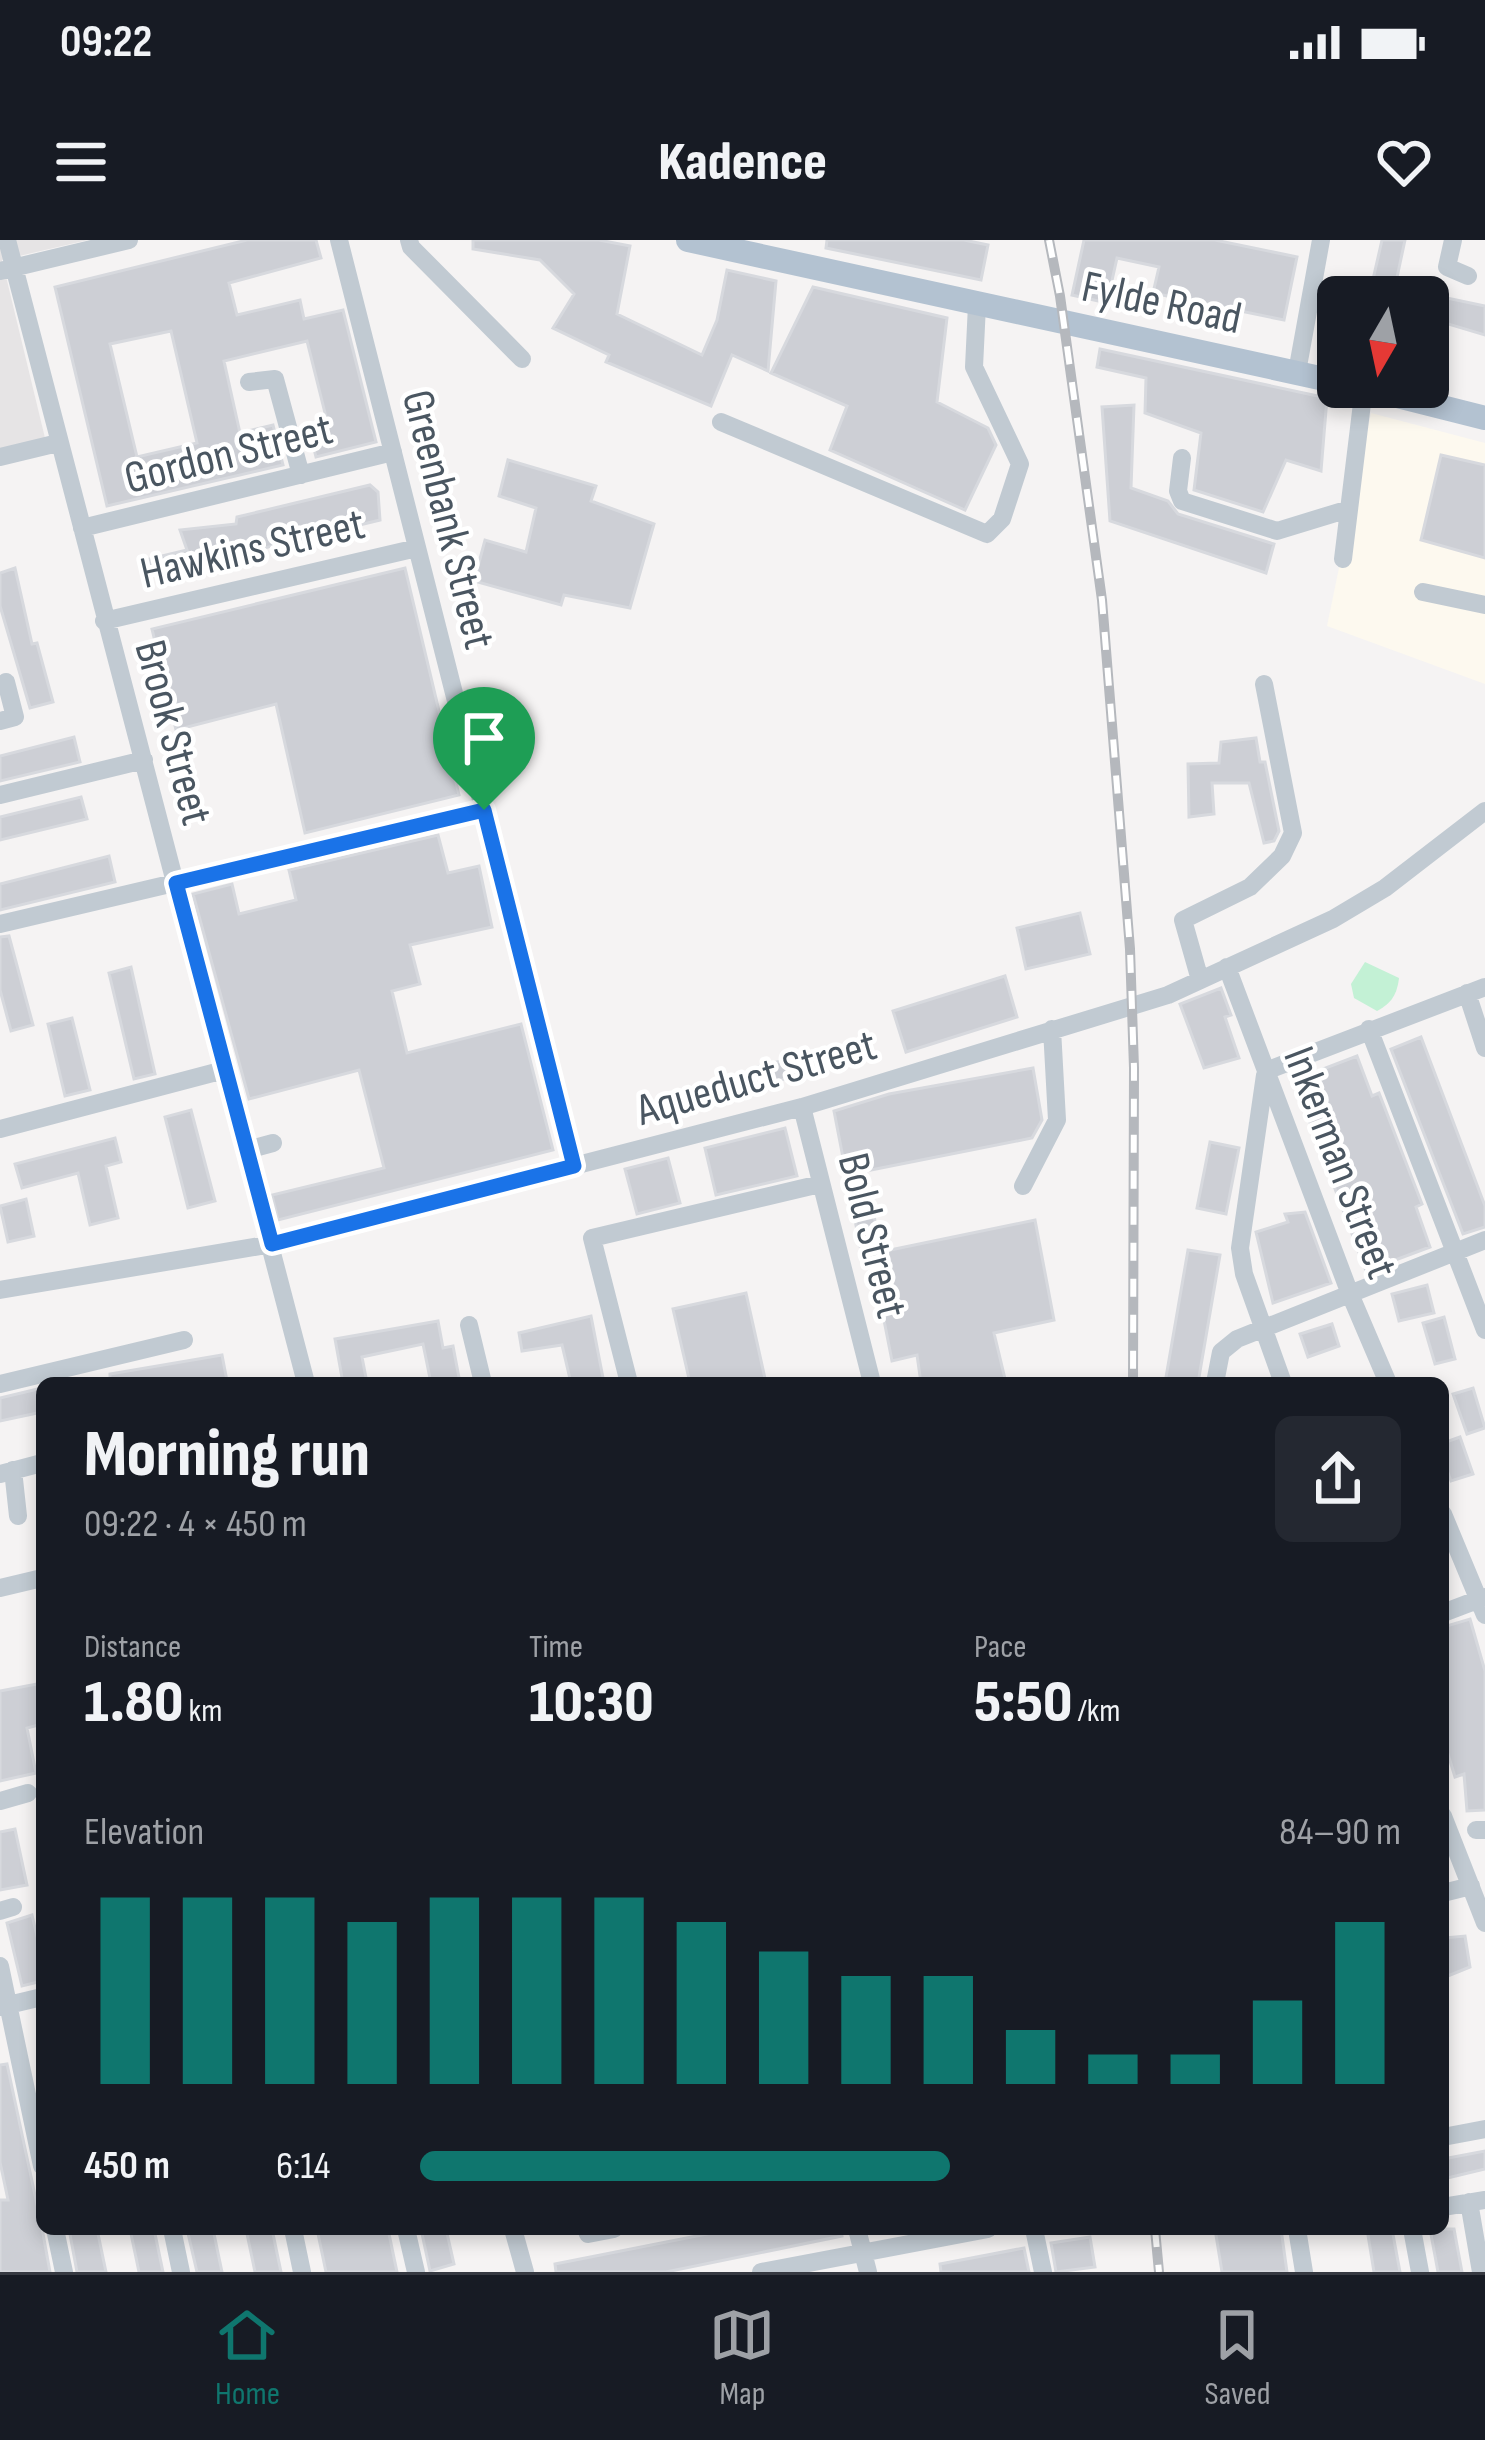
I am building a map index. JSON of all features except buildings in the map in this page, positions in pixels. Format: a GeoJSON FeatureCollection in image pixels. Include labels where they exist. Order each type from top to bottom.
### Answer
{"type":"FeatureCollection","features":[{"type":"Feature","properties":{"kind":"main road","name":"Fylde Road"},"geometry":{"type":"LineString","coordinates":[[688,240],[1317,377]]}},
{"type":"Feature","properties":{"kind":"main road"},"geometry":{"type":"LineString","coordinates":[[1446,408],[1485,418]]}},
{"type":"Feature","properties":{"kind":"street","name":"Brook Street"},"geometry":{"type":"LineString","coordinates":[[7,240],[7,270],[82,528],[305,1377]]}},
{"type":"Feature","properties":{"kind":"street"},"geometry":{"type":"LineString","coordinates":[[7,270],[129,240]]}},
{"type":"Feature","properties":{"kind":"street","name":"Greenbank Street"},"geometry":{"type":"LineString","coordinates":[[339,240],[574,1166]]}},
{"type":"Feature","properties":{"kind":"street"},"geometry":{"type":"LineString","coordinates":[[409,240],[522,359]]}},
{"type":"Feature","properties":{"kind":"street"},"geometry":{"type":"LineString","coordinates":[[1297,372],[1322,240]]}},
{"type":"Feature","properties":{"kind":"street"},"geometry":{"type":"LineString","coordinates":[[1453,240],[1447,267],[1468,276]]}},
{"type":"Feature","properties":{"kind":"street"},"geometry":{"type":"LineString","coordinates":[[721,422],[987,534],[1002,519],[1020,464],[974,367],[977,305]]}},
{"type":"Feature","properties":{"kind":"street"},"geometry":{"type":"LineString","coordinates":[[249,382],[275,379],[301,475]]}},
{"type":"Feature","properties":{"kind":"street"},"geometry":{"type":"LineString","coordinates":[[1343,559],[1360,408]]}},
{"type":"Feature","properties":{"kind":"street"},"geometry":{"type":"LineString","coordinates":[[0,458],[58,442]]}},
{"type":"Feature","properties":{"kind":"street","name":"Gordon Street"},"geometry":{"type":"LineString","coordinates":[[82,528],[393,452]]}},
{"type":"Feature","properties":{"kind":"street"},"geometry":{"type":"LineString","coordinates":[[1182,458],[1178,491],[1182,501],[1259,528],[1277,531],[1348,509]]}},
{"type":"Feature","properties":{"kind":"street","name":"Hawkins Street"},"geometry":{"type":"LineString","coordinates":[[104,621],[417,548]]}},
{"type":"Feature","properties":{"kind":"street"},"geometry":{"type":"LineString","coordinates":[[1423,592],[1485,605]]}},
{"type":"Feature","properties":{"kind":"street"},"geometry":{"type":"LineString","coordinates":[[0,721],[15,717],[5,682]]}},
{"type":"Feature","properties":{"kind":"street"},"geometry":{"type":"LineString","coordinates":[[1200,980],[1183,920],[1250,887],[1282,856],[1293,833],[1264,683]]}},
{"type":"Feature","properties":{"kind":"street"},"geometry":{"type":"LineString","coordinates":[[0,795],[144,760]]}},
{"type":"Feature","properties":{"kind":"street"},"geometry":{"type":"LineString","coordinates":[[0,924],[484,810]]}},
{"type":"Feature","properties":{"kind":"street","name":"Aqueduct Street"},"geometry":{"type":"LineString","coordinates":[[0,1290],[272,1244],[802,1107],[1168,995],[1333,919],[1480,824]]}},
{"type":"Feature","properties":{"kind":"street","name":"Inkerman Street"},"geometry":{"type":"LineString","coordinates":[[1227,967],[1385,1377]]}},
{"type":"Feature","properties":{"kind":"street"},"geometry":{"type":"LineString","coordinates":[[1281,1377],[1244,1274],[1240,1248],[1266,1070],[1476,990],[1485,1048]]}},
{"type":"Feature","properties":{"kind":"street"},"geometry":{"type":"LineString","coordinates":[[1023,1186],[1058,1120],[1052,1029]]}},
{"type":"Feature","properties":{"kind":"street"},"geometry":{"type":"LineString","coordinates":[[1369,1029],[1485,1330]]}},
{"type":"Feature","properties":{"kind":"street"},"geometry":{"type":"LineString","coordinates":[[0,1129],[224,1070]]}},
{"type":"Feature","properties":{"kind":"street","name":"Bold Street"},"geometry":{"type":"LineString","coordinates":[[802,1107],[870,1377]]}},
{"type":"Feature","properties":{"kind":"street"},"geometry":{"type":"LineString","coordinates":[[247,1150],[273,1143]]}},
{"type":"Feature","properties":{"kind":"street"},"geometry":{"type":"LineString","coordinates":[[627,1377],[592,1238],[820,1184]]}},
{"type":"Feature","properties":{"kind":"street"},"geometry":{"type":"LineString","coordinates":[[1216,1377],[1227,1344],[1485,1240]]}},
{"type":"Feature","properties":{"kind":"street"},"geometry":{"type":"LineString","coordinates":[[469,1325],[482,1377]]}},
{"type":"Feature","properties":{"kind":"street"},"geometry":{"type":"LineString","coordinates":[[69,1375],[184,1340]]}},
{"type":"Feature","properties":{"kind":"street"},"geometry":{"type":"LineString","coordinates":[[0,1384],[36,1379]]}},
{"type":"Feature","properties":{"kind":"street"},"geometry":{"type":"LineString","coordinates":[[18,1516],[6,1472],[36,1464]]}},
{"type":"Feature","properties":{"kind":"street"},"geometry":{"type":"LineString","coordinates":[[1449,1528],[1483,1604],[1449,1612]]}},
{"type":"Feature","properties":{"kind":"street"},"geometry":{"type":"LineString","coordinates":[[27,1558],[36,1578]]}},
{"type":"Feature","properties":{"kind":"street"},"geometry":{"type":"LineString","coordinates":[[0,1588],[36,1580]]}},
{"type":"Feature","properties":{"kind":"street"},"geometry":{"type":"LineString","coordinates":[[0,1801],[28,1793]]}},
{"type":"Feature","properties":{"kind":"street"},"geometry":{"type":"LineString","coordinates":[[1449,1836],[1485,1923]]}},
{"type":"Feature","properties":{"kind":"street"},"geometry":{"type":"LineString","coordinates":[[1449,1892],[1471,1886]]}},
{"type":"Feature","properties":{"kind":"street"},"geometry":{"type":"LineString","coordinates":[[0,1966],[4,2006],[36,2141]]}},
{"type":"Feature","properties":{"kind":"street"},"geometry":{"type":"LineString","coordinates":[[4,2006],[36,1998]]}},
{"type":"Feature","properties":{"kind":"street"},"geometry":{"type":"LineString","coordinates":[[1449,2136],[1485,2129]]}},
{"type":"Feature","properties":{"kind":"street"},"geometry":{"type":"LineString","coordinates":[[1477,2201],[1481,2272]]}},
{"type":"Feature","properties":{"kind":"street"},"geometry":{"type":"LineString","coordinates":[[56,2235],[64,2272]]}},
{"type":"Feature","properties":{"kind":"street"},"geometry":{"type":"LineString","coordinates":[[173,2235],[181,2272]]}},
{"type":"Feature","properties":{"kind":"street"},"geometry":{"type":"LineString","coordinates":[[293,2235],[302,2272]]}},
{"type":"Feature","properties":{"kind":"street"},"geometry":{"type":"LineString","coordinates":[[407,2235],[416,2272]]}},
{"type":"Feature","properties":{"kind":"street"},"geometry":{"type":"LineString","coordinates":[[515,2235],[525,2272]]}},
{"type":"Feature","properties":{"kind":"street"},"geometry":{"type":"LineString","coordinates":[[859,2235],[868,2272]]}},
{"type":"Feature","properties":{"kind":"street"},"geometry":{"type":"LineString","coordinates":[[761,2272],[954,2235]]}},
{"type":"Feature","properties":{"kind":"street"},"geometry":{"type":"LineString","coordinates":[[1035,2235],[1043,2272]]}},
{"type":"Feature","properties":{"kind":"street"},"geometry":{"type":"LineString","coordinates":[[1298,2235],[1304,2272]]}},
{"type":"Feature","properties":{"kind":"street"},"geometry":{"type":"LineString","coordinates":[[1413,2235],[1420,2272]]}},
{"type":"Feature","properties":{"kind":"shaded area"},"geometry":{"type":"Polygon","coordinates":[[[0,240],[88,240],[2,260],[45,438],[0,450],[0,240]]]}},
{"type":"Feature","properties":{"kind":"shaded area"},"geometry":{"type":"Polygon","coordinates":[[[1371,413],[1485,443],[1485,684],[1327,626],[1371,413]]]}},
{"type":"Feature","properties":{"kind":"green space"},"geometry":{"type":"Polygon","coordinates":[[[1365,962],[1399,978],[1393,998],[1377,1011],[1354,998],[1351,984],[1365,962]]]}},
{"type":"Feature","properties":{"kind":"railway"},"geometry":{"type":"LineString","coordinates":[[1049,240],[1102,600],[1130,949],[1133,1377]]}},
{"type":"Feature","properties":{"kind":"railway"},"geometry":{"type":"LineString","coordinates":[[1156,2235],[1159,2272]]}},
{"type":"Feature","properties":{"kind":"route"},"geometry":{"type":"LineString","coordinates":[[484,810],[574,1166],[272,1244],[176,883],[484,810]]}}]}
